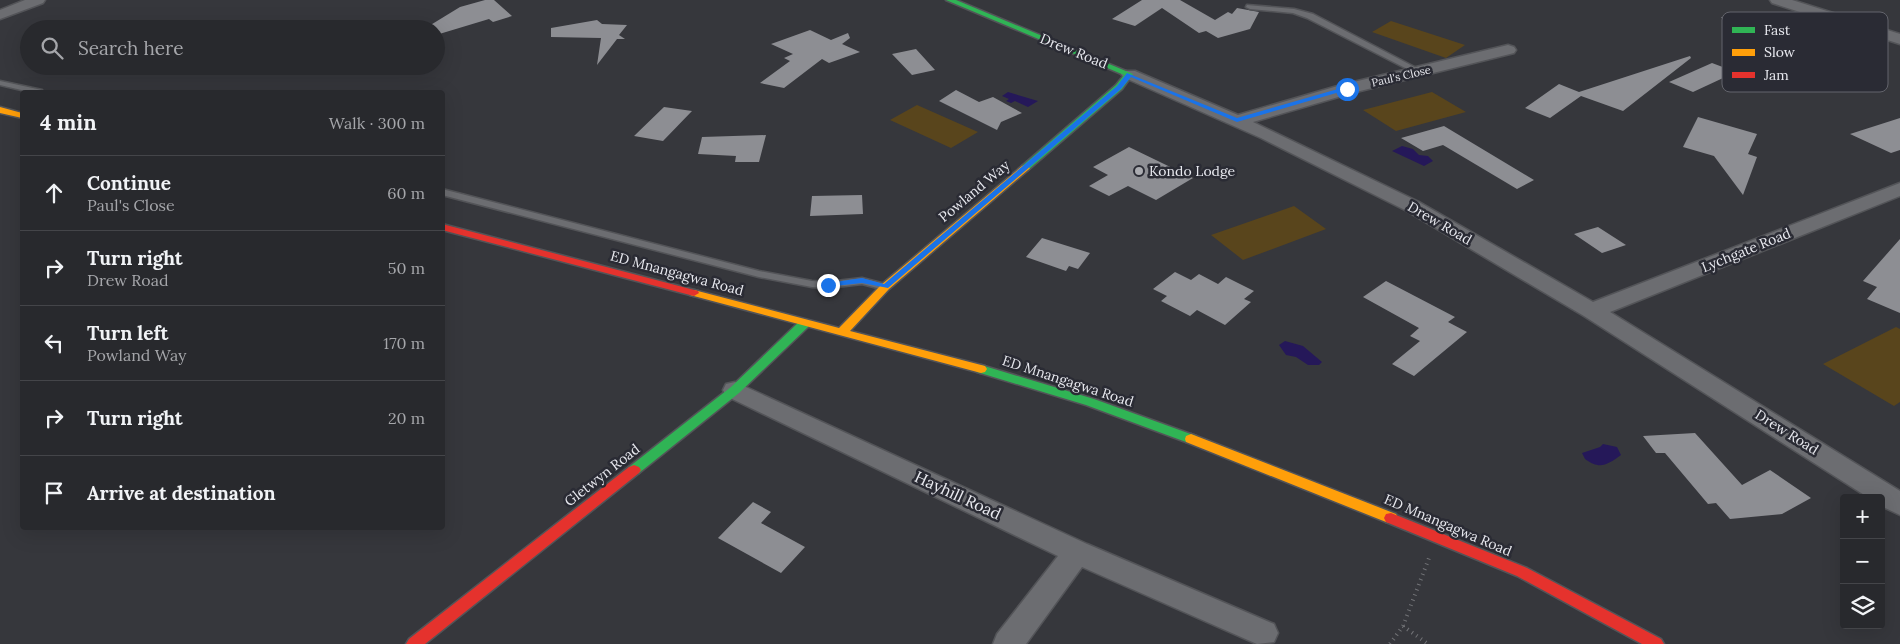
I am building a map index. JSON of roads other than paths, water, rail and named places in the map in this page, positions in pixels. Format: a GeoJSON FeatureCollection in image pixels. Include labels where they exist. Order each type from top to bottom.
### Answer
{"type":"FeatureCollection","features":[{"type":"Feature","properties":{"kind":"main road","name":"Drew Road"},"geometry":{"type":"LineString","coordinates":[[950,0],[1130,74]]}},
{"type":"Feature","properties":{"kind":"main road","name":"Powland Way"},"geometry":{"type":"LineString","coordinates":[[841,333],[885,287],[1119,88],[1130,74]]}},
{"type":"Feature","properties":{"kind":"main road"},"geometry":{"type":"LineString","coordinates":[[0,110],[20,115]]}},
{"type":"Feature","properties":{"kind":"main road","name":"ED Mnangagwa Road"},"geometry":{"type":"LineString","coordinates":[[445,228],[758,310],[804,324],[959,363],[1090,402],[1262,466],[1522,572],[1656,644]]}},
{"type":"Feature","properties":{"kind":"main road","name":"Gletwyn Road"},"geometry":{"type":"LineString","coordinates":[[414,644],[735,390],[804,324]]}},
{"type":"Feature","properties":{"kind":"street"},"geometry":{"type":"LineString","coordinates":[[0,15],[38,0]]}},
{"type":"Feature","properties":{"kind":"street"},"geometry":{"type":"LineString","coordinates":[[1777,0],[1815,12]]}},
{"type":"Feature","properties":{"kind":"street"},"geometry":{"type":"LineString","coordinates":[[1888,35],[1900,39]]}},
{"type":"Feature","properties":{"kind":"street","name":"Paul's Close"},"geometry":{"type":"LineString","coordinates":[[1237,120],[1347,89],[1508,50]]}},
{"type":"Feature","properties":{"kind":"street","name":"Drew Road"},"geometry":{"type":"LineString","coordinates":[[1130,74],[1237,120],[1412,206],[1592,311],[1900,504]]}},
{"type":"Feature","properties":{"kind":"street","name":"Lychgate Road"},"geometry":{"type":"LineString","coordinates":[[1592,311],[1900,190]]}},
{"type":"Feature","properties":{"kind":"street","name":"Hayhill Road"},"geometry":{"type":"LineString","coordinates":[[735,390],[1077,552],[1263,633]]}},
{"type":"Feature","properties":{"kind":"street"},"geometry":{"type":"LineString","coordinates":[[1008,644],[1077,552]]}},
{"type":"Feature","properties":{"kind":"lane"},"geometry":{"type":"LineString","coordinates":[[1250,7],[1294,11],[1310,16],[1420,72]]}},
{"type":"Feature","properties":{"kind":"lane"},"geometry":{"type":"LineString","coordinates":[[0,83],[30,90]]}},
{"type":"Feature","properties":{"kind":"lane"},"geometry":{"type":"LineString","coordinates":[[445,193],[767,276],[828,285],[862,280],[885,287]]}},
{"type":"Feature","properties":{"kind":"place","name":"Kondo Lodge"},"geometry":{"type":"Point","coordinates":[1139,171]}}]}
